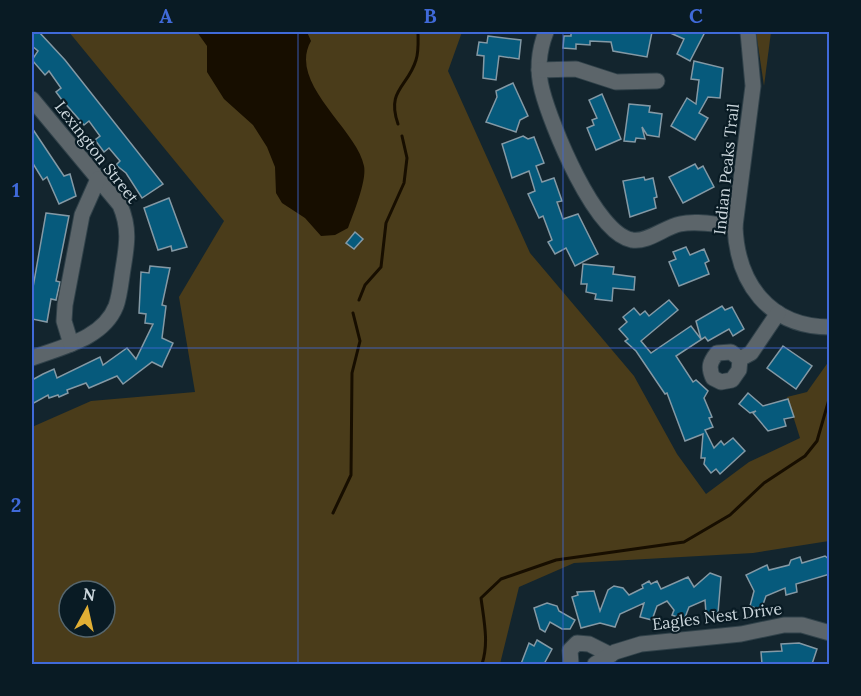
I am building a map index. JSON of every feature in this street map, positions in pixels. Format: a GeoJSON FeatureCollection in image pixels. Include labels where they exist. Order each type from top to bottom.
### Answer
{"type":"FeatureCollection","features":[{"type":"Feature","properties":{"kind":"street"},"geometry":{"type":"LineString","coordinates":[[546,32],[539,70],[542,90],[565,152],[593,206],[619,236],[638,240],[680,224],[735,226]]}},
{"type":"Feature","properties":{"kind":"street","name":"Indian Peaks Trail"},"geometry":{"type":"LineString","coordinates":[[748,32],[753,86],[735,226],[736,248],[741,270],[752,290],[778,313],[795,321],[830,327]]}},
{"type":"Feature","properties":{"kind":"street"},"geometry":{"type":"LineString","coordinates":[[539,70],[576,69],[616,82],[657,81]]}},
{"type":"Feature","properties":{"kind":"street","name":"Lexington Street"},"geometry":{"type":"LineString","coordinates":[[32,99],[120,206],[127,221],[129,237],[116,306],[107,321],[94,333],[32,358]]}},
{"type":"Feature","properties":{"kind":"street"},"geometry":{"type":"LineString","coordinates":[[71,344],[64,321],[68,289],[82,215],[98,179]]}},
{"type":"Feature","properties":{"kind":"street"},"geometry":{"type":"LineString","coordinates":[[740,359],[751,353],[778,313]]}},
{"type":"Feature","properties":{"kind":"street","name":"Eagles Nest Drive"},"geometry":{"type":"LineString","coordinates":[[595,664],[610,655],[641,644],[741,634],[784,625],[802,624],[829,632]]}},
{"type":"Feature","properties":{"kind":"street"},"geometry":{"type":"LineString","coordinates":[[571,664],[570,650],[577,643],[588,644],[610,655]]}},
{"type":"Feature","properties":{"kind":"shaded area"},"geometry":{"type":"Polygon","coordinates":[[[69,32],[462,32],[448,71],[530,253],[634,376],[677,454],[706,494],[749,462],[800,438],[787,397],[807,392],[829,361],[829,541],[753,553],[574,563],[519,587],[500,664],[32,664],[32,427],[91,401],[195,392],[179,297],[224,221],[69,32]]]}},
{"type":"Feature","properties":{"kind":"shaded area"},"geometry":{"type":"Polygon","coordinates":[[[197,32],[307,32],[311,41],[306,57],[308,73],[315,89],[359,152],[364,166],[362,189],[348,228],[335,235],[321,236],[305,218],[282,203],[276,193],[275,167],[267,147],[253,125],[224,99],[207,72],[207,46],[197,32]]]}},
{"type":"Feature","properties":{"kind":"shaded area"},"geometry":{"type":"Polygon","coordinates":[[[756,32],[771,32],[764,86],[756,32]]]}},
{"type":"Feature","properties":{"kind":"building"},"geometry":{"type":"Polygon","coordinates":[[[32,32],[39,32],[65,60],[163,184],[142,198],[126,173],[116,165],[120,161],[109,148],[104,152],[95,140],[100,136],[89,121],[84,125],[56,92],[61,88],[49,71],[45,75],[32,60],[38,51],[32,46],[32,32]]]}},
{"type":"Feature","properties":{"kind":"building"},"geometry":{"type":"Polygon","coordinates":[[[571,32],[652,32],[647,57],[613,51],[611,42],[590,41],[590,45],[576,44],[576,49],[563,48],[564,36],[571,36],[571,32]]]}},
{"type":"Feature","properties":{"kind":"building"},"geometry":{"type":"Polygon","coordinates":[[[668,32],[705,32],[690,61],[677,54],[684,39],[668,32]]]}},
{"type":"Feature","properties":{"kind":"building"},"geometry":{"type":"Polygon","coordinates":[[[488,36],[521,40],[519,59],[499,56],[496,80],[483,78],[484,56],[477,55],[479,42],[487,43],[488,36]]]}},
{"type":"Feature","properties":{"kind":"building"},"geometry":{"type":"Polygon","coordinates":[[[694,61],[723,68],[720,98],[708,97],[699,113],[708,118],[695,140],[671,126],[687,98],[696,104],[699,80],[691,79],[694,61]]]}},
{"type":"Feature","properties":{"kind":"building"},"geometry":{"type":"Polygon","coordinates":[[[513,83],[528,116],[520,120],[516,132],[486,122],[497,97],[496,91],[513,83]]]}},
{"type":"Feature","properties":{"kind":"building"},"geometry":{"type":"Polygon","coordinates":[[[602,94],[621,139],[596,150],[587,128],[594,125],[592,120],[597,118],[589,100],[602,94]]]}},
{"type":"Feature","properties":{"kind":"building"},"geometry":{"type":"Polygon","coordinates":[[[629,104],[650,106],[649,112],[662,114],[659,137],[647,135],[642,127],[645,139],[636,138],[635,142],[624,141],[629,104]]]}},
{"type":"Feature","properties":{"kind":"building"},"geometry":{"type":"Polygon","coordinates":[[[32,128],[64,176],[70,174],[76,196],[59,204],[47,177],[43,180],[32,162],[32,128]]]}},
{"type":"Feature","properties":{"kind":"building"},"geometry":{"type":"Polygon","coordinates":[[[523,136],[528,139],[534,137],[544,163],[536,166],[542,182],[554,178],[562,201],[557,202],[563,219],[578,214],[598,254],[575,266],[566,248],[555,254],[548,242],[552,240],[543,216],[539,218],[528,194],[535,191],[529,171],[512,178],[502,144],[523,136]]]}},
{"type":"Feature","properties":{"kind":"building"},"geometry":{"type":"Polygon","coordinates":[[[695,164],[698,169],[703,166],[714,187],[683,203],[669,177],[695,164]]]}},
{"type":"Feature","properties":{"kind":"building"},"geometry":{"type":"Polygon","coordinates":[[[644,177],[645,180],[653,178],[657,197],[654,198],[656,208],[630,217],[623,181],[644,177]]]}},
{"type":"Feature","properties":{"kind":"building"},"geometry":{"type":"Polygon","coordinates":[[[169,198],[187,247],[172,251],[171,246],[158,250],[144,208],[169,198]]]}},
{"type":"Feature","properties":{"kind":"building"},"geometry":{"type":"Polygon","coordinates":[[[46,213],[69,216],[56,281],[60,282],[56,300],[51,299],[47,322],[32,319],[32,293],[46,213]]]}},
{"type":"Feature","properties":{"kind":"building"},"geometry":{"type":"Polygon","coordinates":[[[355,232],[363,239],[354,249],[346,243],[355,232]]]}},
{"type":"Feature","properties":{"kind":"building"},"geometry":{"type":"Polygon","coordinates":[[[686,247],[690,255],[704,249],[709,261],[705,263],[709,274],[679,286],[669,262],[676,259],[673,252],[686,247]]]}},
{"type":"Feature","properties":{"kind":"building"},"geometry":{"type":"Polygon","coordinates":[[[583,264],[614,267],[613,274],[635,277],[634,290],[613,288],[612,301],[595,299],[596,294],[586,292],[587,284],[581,284],[583,264]]]}},
{"type":"Feature","properties":{"kind":"building"},"geometry":{"type":"Polygon","coordinates":[[[150,266],[170,268],[162,305],[166,306],[162,338],[173,343],[162,367],[152,362],[123,384],[117,376],[89,388],[86,383],[67,390],[68,393],[59,397],[58,395],[49,398],[48,395],[32,404],[32,380],[54,369],[57,378],[100,357],[103,365],[127,348],[136,359],[153,324],[145,323],[146,314],[139,313],[141,272],[149,273],[150,266]]]}},
{"type":"Feature","properties":{"kind":"building"},"geometry":{"type":"Polygon","coordinates":[[[669,300],[678,310],[641,341],[651,353],[691,326],[701,339],[696,321],[722,306],[725,310],[732,307],[744,329],[733,336],[729,329],[708,341],[705,337],[676,356],[693,382],[696,380],[708,391],[704,398],[712,417],[709,418],[713,427],[705,430],[714,448],[721,441],[724,445],[733,438],[745,451],[720,474],[716,469],[711,473],[704,464],[705,458],[701,458],[703,434],[685,441],[667,393],[665,394],[636,351],[625,341],[628,339],[619,329],[627,322],[623,317],[634,308],[640,315],[645,311],[649,316],[669,300]]]}},
{"type":"Feature","properties":{"kind":"building"},"geometry":{"type":"Polygon","coordinates":[[[783,346],[812,366],[796,389],[767,368],[783,346]]]}},
{"type":"Feature","properties":{"kind":"building"},"geometry":{"type":"Polygon","coordinates":[[[748,393],[763,406],[788,399],[794,417],[784,419],[786,426],[768,431],[753,413],[756,411],[750,413],[739,404],[748,393]]]}},
{"type":"Feature","properties":{"kind":"building"},"geometry":{"type":"Polygon","coordinates":[[[825,556],[830,560],[830,574],[796,584],[797,592],[786,595],[785,588],[766,596],[761,610],[750,606],[754,591],[746,575],[767,565],[769,570],[789,565],[791,560],[800,557],[802,563],[825,556]]]}},
{"type":"Feature","properties":{"kind":"building"},"geometry":{"type":"Polygon","coordinates":[[[710,573],[721,577],[718,613],[706,613],[705,600],[689,607],[684,620],[672,615],[674,610],[667,601],[657,606],[652,620],[640,617],[644,603],[620,614],[615,627],[600,623],[581,628],[572,597],[578,595],[577,592],[594,591],[600,611],[608,590],[614,586],[623,588],[629,595],[643,588],[642,585],[649,581],[651,584],[657,581],[661,589],[688,577],[694,587],[710,573]]]}},
{"type":"Feature","properties":{"kind":"building"},"geometry":{"type":"Polygon","coordinates":[[[547,603],[557,606],[559,611],[575,620],[570,629],[562,629],[550,622],[545,632],[540,629],[534,608],[547,603]]]}},
{"type":"Feature","properties":{"kind":"building"},"geometry":{"type":"Polygon","coordinates":[[[537,640],[552,649],[544,664],[521,664],[529,643],[534,646],[537,640]]]}},
{"type":"Feature","properties":{"kind":"building"},"geometry":{"type":"Polygon","coordinates":[[[799,643],[817,649],[812,664],[762,664],[761,652],[782,651],[781,644],[799,643]]]}},
{"type":"Feature","properties":{"kind":"waterway"},"geometry":{"type":"LineString","coordinates":[[398,124],[395,113],[396,96],[416,60],[418,32]]}},
{"type":"Feature","properties":{"kind":"waterway"},"geometry":{"type":"LineString","coordinates":[[359,300],[365,285],[381,267],[386,223],[404,183],[407,158],[402,136]]}},
{"type":"Feature","properties":{"kind":"waterway"},"geometry":{"type":"LineString","coordinates":[[333,513],[351,475],[352,373],[360,341],[353,313]]}},
{"type":"Feature","properties":{"kind":"waterway"},"geometry":{"type":"LineString","coordinates":[[482,664],[486,640],[481,598],[501,579],[556,560],[684,542],[730,515],[764,483],[805,456],[817,441],[830,396]]}}]}
